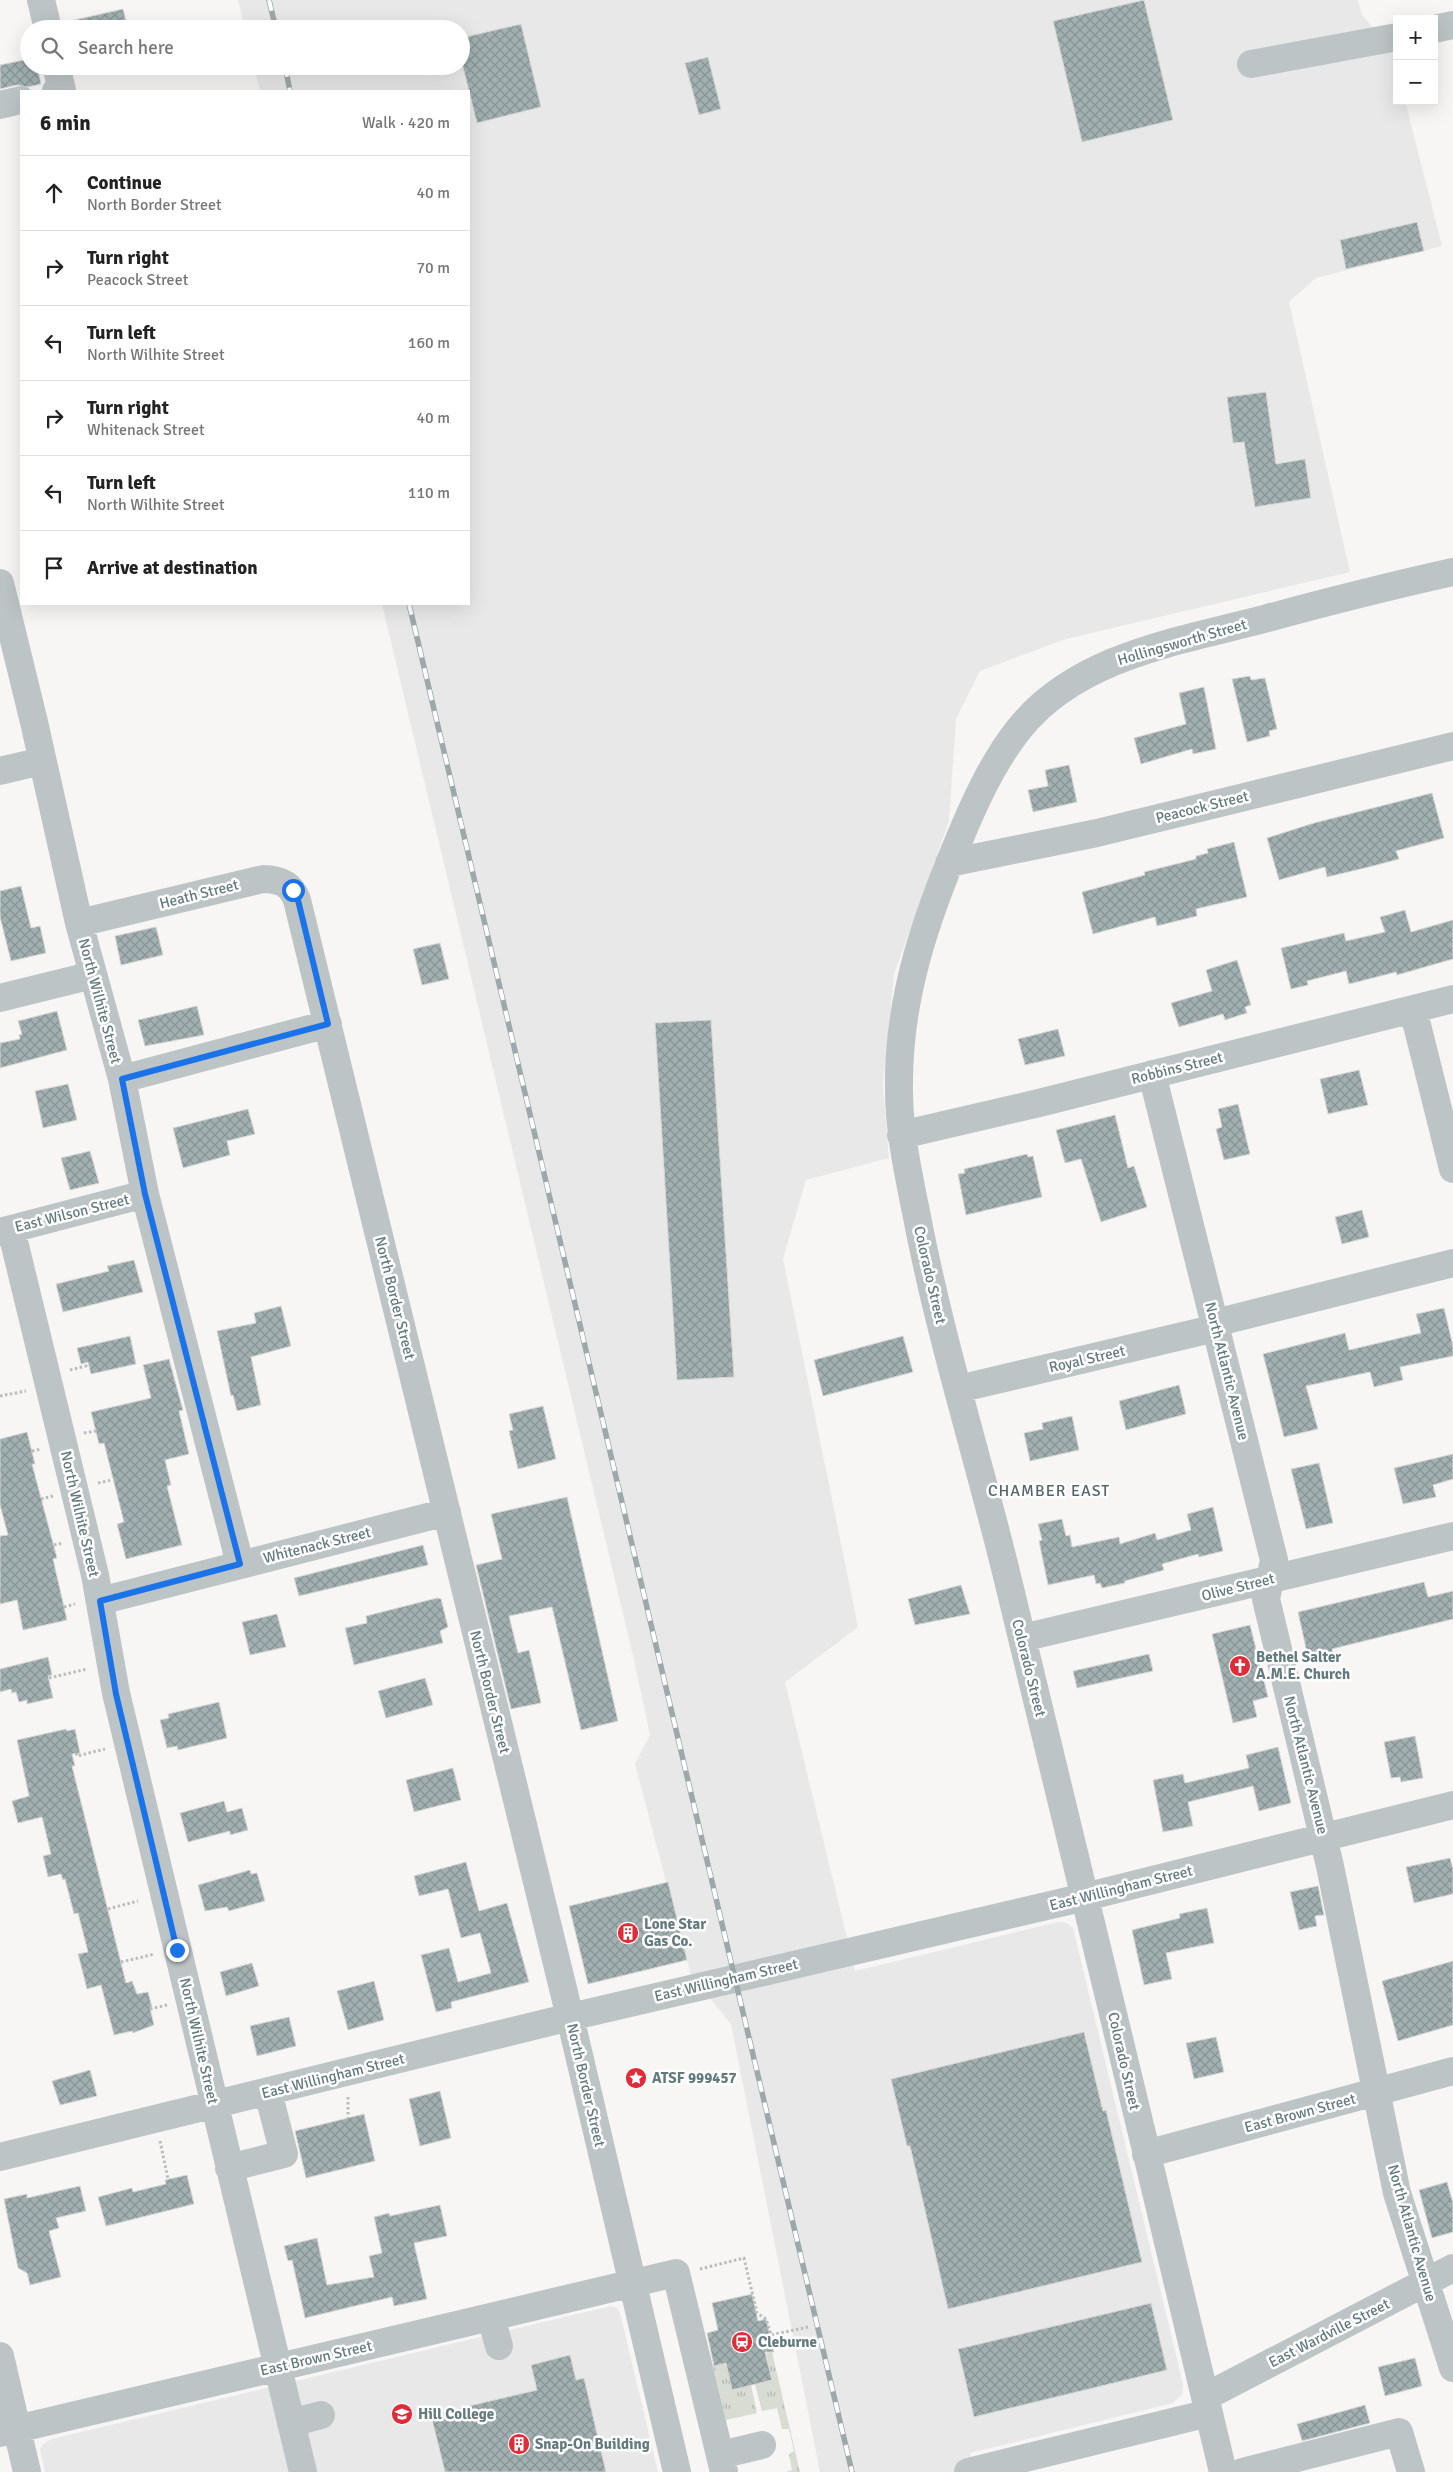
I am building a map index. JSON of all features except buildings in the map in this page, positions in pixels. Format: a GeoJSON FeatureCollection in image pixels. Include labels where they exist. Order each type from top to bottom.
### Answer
{"type":"FeatureCollection","features":[{"type":"Feature","properties":{"kind":"street"},"geometry":{"type":"LineString","coordinates":[[41,0],[46,20]]}},
{"type":"Feature","properties":{"kind":"street"},"geometry":{"type":"LineString","coordinates":[[1438,28],[1453,24]]}},
{"type":"Feature","properties":{"kind":"street"},"geometry":{"type":"LineString","coordinates":[[1251,64],[1393,38]]}},
{"type":"Feature","properties":{"kind":"street"},"geometry":{"type":"LineString","coordinates":[[0,105],[20,100]]}},
{"type":"Feature","properties":{"kind":"street","name":"Hollingsworth Street"},"geometry":{"type":"LineString","coordinates":[[949,863],[980,790],[1020,728],[1069,686],[1105,666],[1148,649],[1367,592],[1453,572]]}},
{"type":"Feature","properties":{"kind":"street","name":"North Wilhite Street"},"geometry":{"type":"LineString","coordinates":[[0,583],[79,923],[122,1079],[145,1194],[240,1564]]}},
{"type":"Feature","properties":{"kind":"street","name":"Peacock Street"},"geometry":{"type":"LineString","coordinates":[[949,863],[1097,833],[1453,746]]}},
{"type":"Feature","properties":{"kind":"street"},"geometry":{"type":"LineString","coordinates":[[0,770],[42,761]]}},
{"type":"Feature","properties":{"kind":"street","name":"Colorado Street"},"geometry":{"type":"LineString","coordinates":[[949,863],[928,916],[910,974],[898,1080],[901,1135],[926,1262],[1022,1638],[1223,2472]]}},
{"type":"Feature","properties":{"kind":"street","name":"Heath Street"},"geometry":{"type":"LineString","coordinates":[[79,923],[263,879],[284,882],[293,890],[300,912]]}},
{"type":"Feature","properties":{"kind":"street","name":"North Border Street"},"geometry":{"type":"LineString","coordinates":[[300,912],[570,2017],[677,2472]]}},
{"type":"Feature","properties":{"kind":"street"},"geometry":{"type":"LineString","coordinates":[[0,998],[93,976]]}},
{"type":"Feature","properties":{"kind":"street","name":"Robbins Street"},"geometry":{"type":"LineString","coordinates":[[901,1135],[1453,999]]}},
{"type":"Feature","properties":{"kind":"street"},"geometry":{"type":"LineString","coordinates":[[1413,1009],[1453,1169]]}},
{"type":"Feature","properties":{"kind":"street"},"geometry":{"type":"LineString","coordinates":[[122,1079],[328,1024]]}},
{"type":"Feature","properties":{"kind":"street","name":"North Atlantic Avenue"},"geometry":{"type":"LineString","coordinates":[[1152,1074],[1274,1560],[1266,1598],[1323,1837],[1397,2193],[1453,2368]]}},
{"type":"Feature","properties":{"kind":"street","name":"East Wilson Street"},"geometry":{"type":"LineString","coordinates":[[5,1231],[145,1194]]}},
{"type":"Feature","properties":{"kind":"street","name":"North Wilhite Street"},"geometry":{"type":"LineString","coordinates":[[5,1231],[100,1601],[128,1744],[303,2472]]}},
{"type":"Feature","properties":{"kind":"street","name":"Royal Street"},"geometry":{"type":"LineString","coordinates":[[958,1389],[1216,1325],[1453,1263]]}},
{"type":"Feature","properties":{"kind":"street","name":"Whitenack Street"},"geometry":{"type":"LineString","coordinates":[[100,1601],[447,1512]]}},
{"type":"Feature","properties":{"kind":"street","name":"Olive Street"},"geometry":{"type":"LineString","coordinates":[[1022,1638],[1453,1536]]}},
{"type":"Feature","properties":{"kind":"street","name":"East Willingham Street"},"geometry":{"type":"LineString","coordinates":[[0,2157],[570,2017],[1085,1897],[1453,1805]]}},
{"type":"Feature","properties":{"kind":"street","name":"East Brown Street"},"geometry":{"type":"LineString","coordinates":[[1146,2154],[1453,2071]]}},
{"type":"Feature","properties":{"kind":"street"},"geometry":{"type":"LineString","coordinates":[[229,2168],[284,2154],[268,2092]]}},
{"type":"Feature","properties":{"kind":"street","name":"East Wardville Street"},"geometry":{"type":"LineString","coordinates":[[968,2472],[1045,2463],[1207,2405],[1453,2268]]}},
{"type":"Feature","properties":{"kind":"street","name":"East Brown Street"},"geometry":{"type":"LineString","coordinates":[[9,2431],[632,2283],[676,2273],[676,2276]]}},
{"type":"Feature","properties":{"kind":"street"},"geometry":{"type":"LineString","coordinates":[[676,2276],[722,2464],[762,2445]]}},
{"type":"Feature","properties":{"kind":"street"},"geometry":{"type":"LineString","coordinates":[[491,2317],[499,2346]]}},
{"type":"Feature","properties":{"kind":"street"},"geometry":{"type":"LineString","coordinates":[[0,2356],[9,2431],[28,2472]]}},
{"type":"Feature","properties":{"kind":"street"},"geometry":{"type":"LineString","coordinates":[[291,2423],[321,2416]]}},
{"type":"Feature","properties":{"kind":"street"},"geometry":{"type":"LineString","coordinates":[[1242,2472],[1399,2432],[1411,2472]]}},
{"type":"Feature","properties":{"kind":"path"},"geometry":{"type":"LineString","coordinates":[[64,1371],[86,1366],[85,1363]]}},
{"type":"Feature","properties":{"kind":"path"},"geometry":{"type":"LineString","coordinates":[[92,1484],[112,1480]]}},
{"type":"Feature","properties":{"kind":"path"},"geometry":{"type":"LineString","coordinates":[[41,1499],[55,1496]]}},
{"type":"Feature","properties":{"kind":"path"},"geometry":{"type":"LineString","coordinates":[[49,1678],[111,1664]]}},
{"type":"Feature","properties":{"kind":"path"},"geometry":{"type":"LineString","coordinates":[[76,1754],[77,1756],[128,1744]]}},
{"type":"Feature","properties":{"kind":"path"},"geometry":{"type":"LineString","coordinates":[[108,1909],[138,1901]]}},
{"type":"Feature","properties":{"kind":"path"},"geometry":{"type":"LineString","coordinates":[[121,1962],[177,1948]]}},
{"type":"Feature","properties":{"kind":"path"},"geometry":{"type":"LineString","coordinates":[[155,2119],[168,2180]]}},
{"type":"Feature","properties":{"kind":"path"},"geometry":{"type":"LineString","coordinates":[[676,2276],[744,2258],[757,2313],[766,2319],[771,2335],[808,2327]]}},
{"type":"Feature","properties":{"kind":"shaded area"},"geometry":{"type":"Polygon","coordinates":[[[238,0],[1358,0],[1362,15],[1391,48],[1393,55],[1393,105],[1406,105],[1442,246],[1316,278],[1289,302],[1350,572],[1066,639],[980,671],[956,719],[949,821],[894,974],[883,1087],[889,1158],[806,1180],[783,1259],[858,1627],[785,1682],[855,1971],[1058,1922],[1067,1923],[1073,1928],[1183,2384],[1182,2395],[1173,2403],[970,2453],[974,2472],[820,2472],[731,2024],[691,1975],[635,1764],[650,1735],[634,1660],[382,605],[470,605],[470,90],[260,90],[256,75],[470,75],[470,20],[243,20],[238,0]]]}},
{"type":"Feature","properties":{"kind":"shaded area","name":"Hill College"},"geometry":{"type":"Polygon","coordinates":[[[611,2306],[617,2308],[620,2313],[658,2472],[45,2472],[40,2449],[43,2444],[52,2439],[611,2306]]]}},
{"type":"Feature","properties":{"kind":"green space"},"geometry":{"type":"Polygon","coordinates":[[[772,2352],[800,2472],[786,2472],[792,2470],[789,2454],[794,2451],[789,2429],[782,2429],[777,2408],[762,2411],[755,2384],[772,2380],[766,2353],[772,2352]]]}},
{"type":"Feature","properties":{"kind":"green space"},"geometry":{"type":"Polygon","coordinates":[[[726,2363],[732,2390],[751,2385],[757,2413],[726,2420],[713,2366],[726,2363]]]}},
{"type":"Feature","properties":{"kind":"railway"},"geometry":{"type":"LineString","coordinates":[[269,0],[274,20]]}},
{"type":"Feature","properties":{"kind":"railway"},"geometry":{"type":"LineString","coordinates":[[287,75],[290,90]]}},
{"type":"Feature","properties":{"kind":"railway"},"geometry":{"type":"LineString","coordinates":[[409,605],[852,2472]]}},
{"type":"Feature","properties":{"kind":"place","name":"Bethel Salter A.M.E. Church"},"geometry":{"type":"Point","coordinates":[1240,1666]}},
{"type":"Feature","properties":{"kind":"place","name":"Lone Star Gas Co."},"geometry":{"type":"Point","coordinates":[628,1933]}},
{"type":"Feature","properties":{"kind":"place","name":"ATSF 999457"},"geometry":{"type":"Point","coordinates":[636,2078]}},
{"type":"Feature","properties":{"kind":"place","name":"Cleburne"},"geometry":{"type":"Point","coordinates":[742,2342]}},
{"type":"Feature","properties":{"kind":"place","name":"Hill College"},"geometry":{"type":"Point","coordinates":[402,2414]}},
{"type":"Feature","properties":{"kind":"place","name":"Snap-On Building"},"geometry":{"type":"Point","coordinates":[519,2444]}},
{"type":"Feature","properties":{"kind":"district","name":"CHAMBER EAST"},"geometry":{"type":"Point","coordinates":[1049,1490]}},
{"type":"Feature","properties":{"kind":"route"},"geometry":{"type":"LineString","coordinates":[[177,1950],[116,1694],[100,1601],[240,1564],[145,1194],[122,1079],[328,1024],[298,900],[293,890]]}}]}
